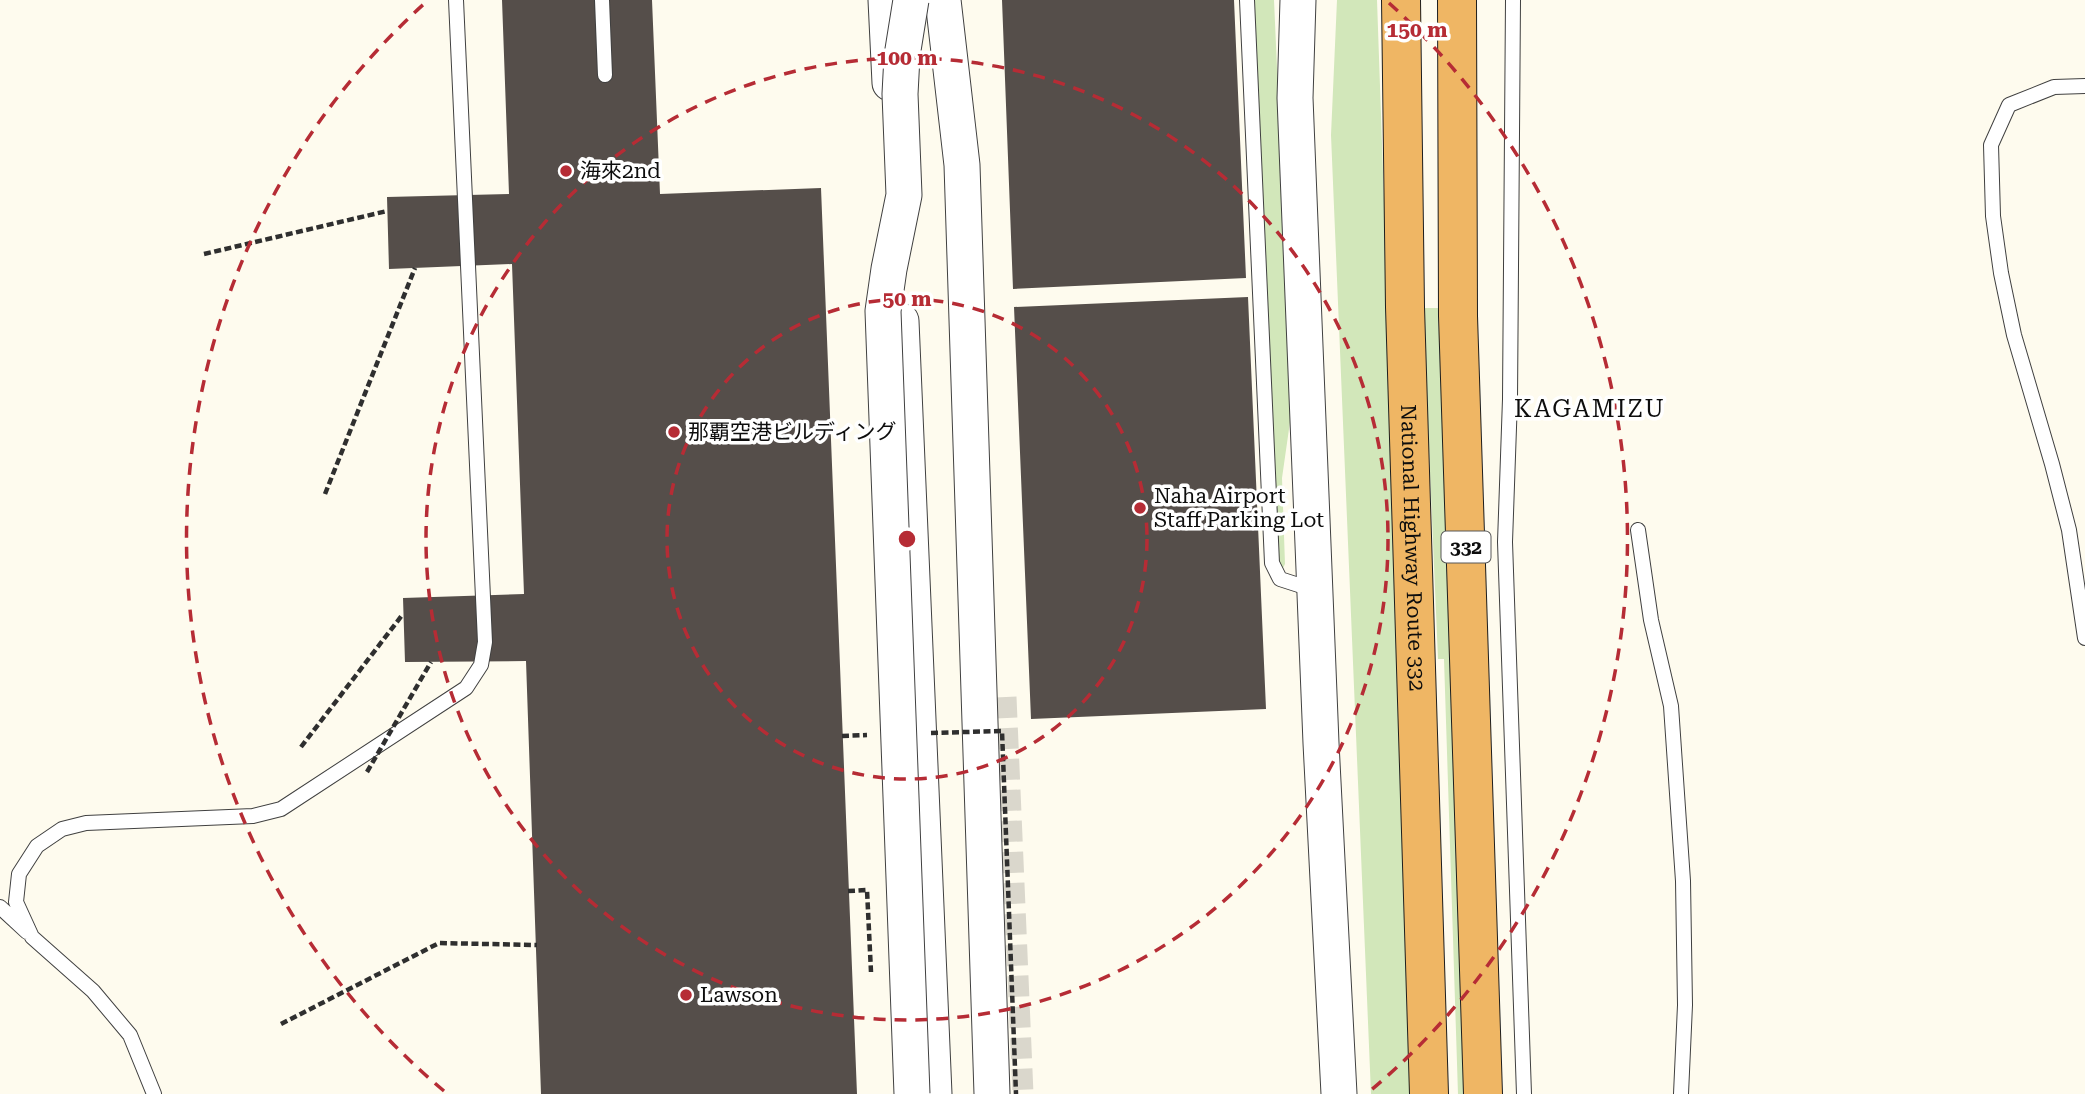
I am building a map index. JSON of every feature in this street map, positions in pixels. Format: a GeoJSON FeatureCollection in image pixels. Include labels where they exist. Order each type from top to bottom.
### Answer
{"type":"FeatureCollection","features":[{"type":"Feature","properties":{"kind":"highway","name":"National Highway Route 332"},"geometry":{"type":"LineString","coordinates":[[1401,0],[1405,307],[1429,1094]]}},
{"type":"Feature","properties":{"kind":"highway","name":"332"},"geometry":{"type":"LineString","coordinates":[[1457,0],[1458,316],[1483,1094]]}},
{"type":"Feature","properties":{"kind":"street"},"geometry":{"type":"LineString","coordinates":[[886,0],[934,1094]]}},
{"type":"Feature","properties":{"kind":"street"},"geometry":{"type":"LineString","coordinates":[[911,0],[902,56],[900,94],[904,195],[883,311],[912,1094]]}},
{"type":"Feature","properties":{"kind":"street"},"geometry":{"type":"LineString","coordinates":[[943,0],[962,165],[992,1094]]}},
{"type":"Feature","properties":{"kind":"street"},"geometry":{"type":"LineString","coordinates":[[1298,0],[1294,98],[1339,1094]]}},
{"type":"Feature","properties":{"kind":"lane"},"geometry":{"type":"LineString","coordinates":[[32,937],[16,902],[19,874],[37,846],[62,829],[86,824],[253,816],[281,809],[466,688],[481,665],[485,642],[456,0]]}},
{"type":"Feature","properties":{"kind":"lane"},"geometry":{"type":"LineString","coordinates":[[602,0],[605,75]]}},
{"type":"Feature","properties":{"kind":"lane"},"geometry":{"type":"LineString","coordinates":[[1247,0],[1272,563],[1280,579],[1315,590]]}},
{"type":"Feature","properties":{"kind":"lane"},"geometry":{"type":"LineString","coordinates":[[1513,0],[1510,399],[1505,542],[1524,1094]]}},
{"type":"Feature","properties":{"kind":"lane"},"geometry":{"type":"LineString","coordinates":[[2085,86],[2054,87],[2009,105],[1991,145],[1993,216],[2001,273],[2014,335],[2069,530],[2085,638]]}},
{"type":"Feature","properties":{"kind":"lane"},"geometry":{"type":"LineString","coordinates":[[1638,530],[1651,620],[1671,706],[1682,881],[1685,1005],[1681,1094]]}},
{"type":"Feature","properties":{"kind":"lane"},"geometry":{"type":"LineString","coordinates":[[0,907],[93,991],[130,1035],[154,1094]]}},
{"type":"Feature","properties":{"kind":"path"},"geometry":{"type":"LineString","coordinates":[[204,254],[387,211]]}},
{"type":"Feature","properties":{"kind":"path"},"geometry":{"type":"LineString","coordinates":[[325,494],[415,268]]}},
{"type":"Feature","properties":{"kind":"path"},"geometry":{"type":"LineString","coordinates":[[301,747],[403,614]]}},
{"type":"Feature","properties":{"kind":"path"},"geometry":{"type":"LineString","coordinates":[[367,772],[431,662]]}},
{"type":"Feature","properties":{"kind":"path"},"geometry":{"type":"LineString","coordinates":[[922,733],[1002,731],[1016,1094]]}},
{"type":"Feature","properties":{"kind":"path"},"geometry":{"type":"LineString","coordinates":[[842,736],[869,735]]}},
{"type":"Feature","properties":{"kind":"path"},"geometry":{"type":"LineString","coordinates":[[848,891],[867,890],[872,985]]}},
{"type":"Feature","properties":{"kind":"path"},"geometry":{"type":"LineString","coordinates":[[281,1024],[439,943],[537,945]]}},
{"type":"Feature","properties":{"kind":"green space"},"geometry":{"type":"Polygon","coordinates":[[[1253,0],[1274,0],[1292,408],[1282,478],[1285,564],[1278,578],[1253,0]]]}},
{"type":"Feature","properties":{"kind":"green space"},"geometry":{"type":"Polygon","coordinates":[[[1337,0],[1377,0],[1415,1094],[1371,1094],[1331,135],[1337,0]]]}},
{"type":"Feature","properties":{"kind":"green space"},"geometry":{"type":"Polygon","coordinates":[[[1423,308],[1438,308],[1469,1094],[1458,1094],[1444,659],[1438,659],[1423,308]]]}},
{"type":"Feature","properties":{"kind":"building","name":"那覇空港ビルディング"},"geometry":{"type":"Polygon","coordinates":[[[502,0],[652,0],[660,194],[821,188],[857,1094],[541,1094],[526,661],[405,662],[403,598],[524,594],[512,264],[389,269],[387,197],[509,194],[502,0]]]}},
{"type":"Feature","properties":{"kind":"building"},"geometry":{"type":"Polygon","coordinates":[[[1002,0],[1234,0],[1246,278],[1013,289],[1002,0]]]}},
{"type":"Feature","properties":{"kind":"building","name":"Naha Airport Staff Parking Lot"},"geometry":{"type":"Polygon","coordinates":[[[1248,297],[1266,709],[1031,719],[1014,307],[1248,297]]]}},
{"type":"Feature","properties":{"kind":"tunnel"},"geometry":{"type":"LineString","coordinates":[[1006,697],[1023,1094]]}},
{"type":"Feature","properties":{"kind":"place","name":"海來2nd"},"geometry":{"type":"Point","coordinates":[566,171]}},
{"type":"Feature","properties":{"kind":"place","name":"那覇空港ビルディング"},"geometry":{"type":"Point","coordinates":[674,432]}},
{"type":"Feature","properties":{"kind":"place","name":"Naha Airport Staff Parking Lot"},"geometry":{"type":"Point","coordinates":[1140,508]}},
{"type":"Feature","properties":{"kind":"place","name":"Lawson"},"geometry":{"type":"Point","coordinates":[686,995]}},
{"type":"Feature","properties":{"kind":"district","name":"KAGAMIZU"},"geometry":{"type":"Point","coordinates":[1590,409]}}]}
